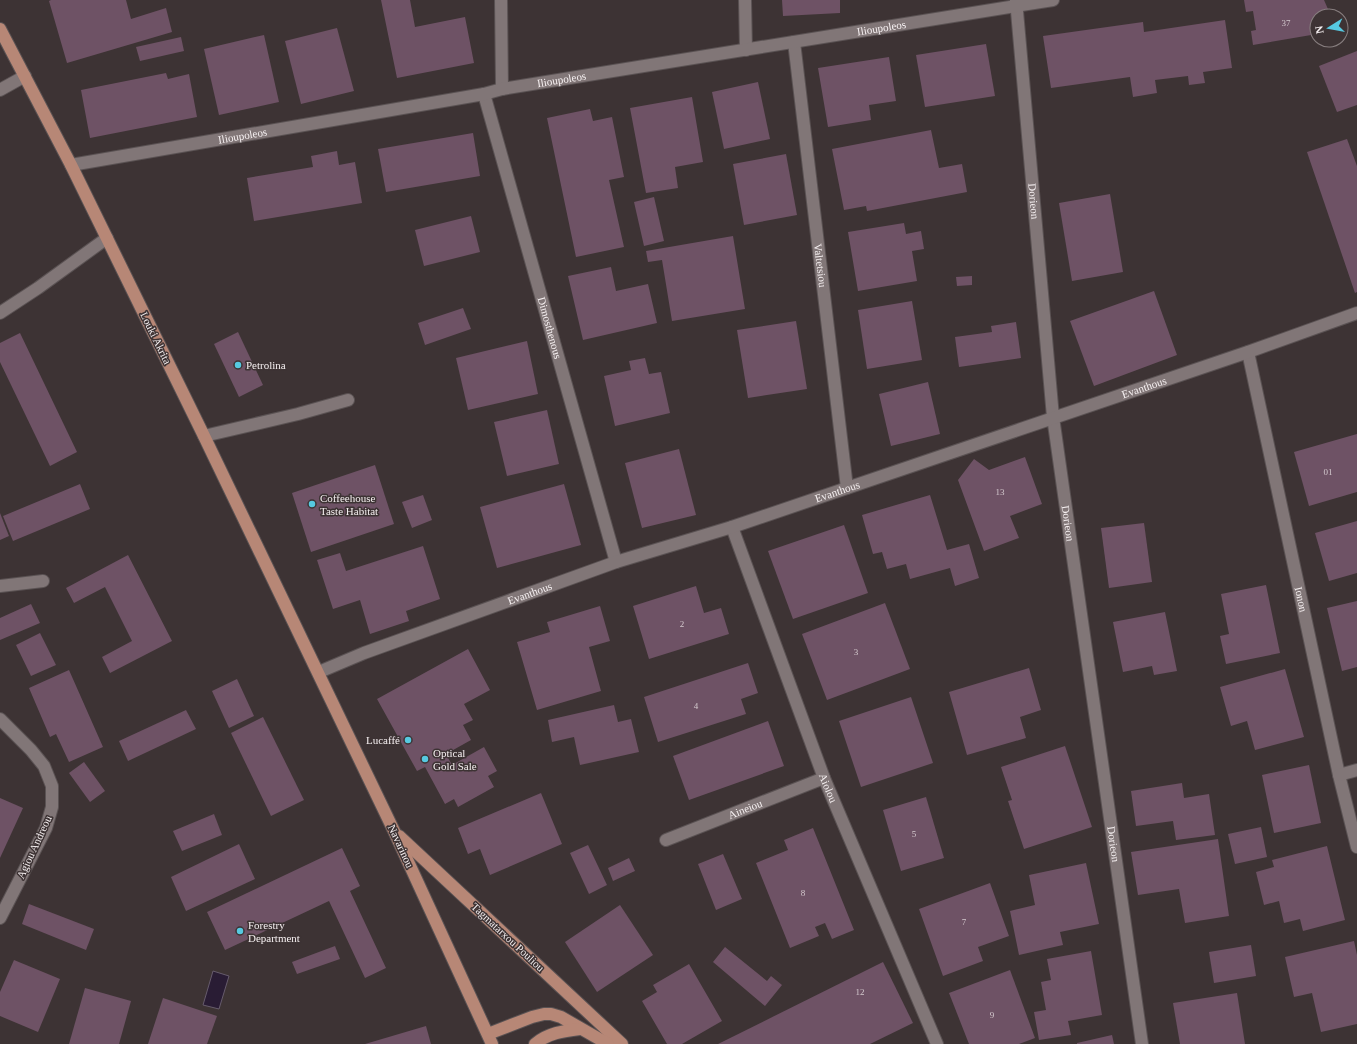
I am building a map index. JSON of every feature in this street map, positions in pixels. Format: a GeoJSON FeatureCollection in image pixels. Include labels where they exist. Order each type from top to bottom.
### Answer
{"type":"FeatureCollection","features":[{"type":"Feature","properties":{"kind":"main road","name":"Louki Akrita"},"geometry":{"type":"LineString","coordinates":[[0,29],[71,165],[307,650]]}},
{"type":"Feature","properties":{"kind":"main road","name":"Navarinou"},"geometry":{"type":"LineString","coordinates":[[307,650],[319,672],[394,831],[490,1039]]}},
{"type":"Feature","properties":{"kind":"main road","name":"Tagmatarxou Pouliou"},"geometry":{"type":"LineString","coordinates":[[394,831],[622,1044]]}},
{"type":"Feature","properties":{"kind":"main road"},"geometry":{"type":"LineString","coordinates":[[490,1039],[526,1019],[544,1014],[561,1017],[608,1044]]}},
{"type":"Feature","properties":{"kind":"main road"},"geometry":{"type":"LineString","coordinates":[[535,1044],[541,1039],[552,1034],[580,1029]]}},
{"type":"Feature","properties":{"kind":"street"},"geometry":{"type":"LineString","coordinates":[[501,0],[502,90]]}},
{"type":"Feature","properties":{"kind":"street"},"geometry":{"type":"LineString","coordinates":[[744,0],[746,50]]}},
{"type":"Feature","properties":{"kind":"street","name":"Ilioupoleos"},"geometry":{"type":"LineString","coordinates":[[71,165],[1016,3],[1053,0]]}},
{"type":"Feature","properties":{"kind":"street","name":"Dorieon"},"geometry":{"type":"LineString","coordinates":[[1016,3],[1053,417],[1142,1044]]}},
{"type":"Feature","properties":{"kind":"street","name":"Valtetsiou"},"geometry":{"type":"LineString","coordinates":[[794,42],[847,488]]}},
{"type":"Feature","properties":{"kind":"street"},"geometry":{"type":"LineString","coordinates":[[0,90],[25,76]]}},
{"type":"Feature","properties":{"kind":"street","name":"Dimosthenous"},"geometry":{"type":"LineString","coordinates":[[484,94],[616,562]]}},
{"type":"Feature","properties":{"kind":"street"},"geometry":{"type":"LineString","coordinates":[[0,313],[38,288],[107,238]]}},
{"type":"Feature","properties":{"kind":"street","name":"Evanthous"},"geometry":{"type":"LineString","coordinates":[[319,672],[364,652],[616,562],[732,527],[1248,352],[1357,313]]}},
{"type":"Feature","properties":{"kind":"street","name":"Ionon"},"geometry":{"type":"LineString","coordinates":[[1248,352],[1339,775],[1357,847]]}},
{"type":"Feature","properties":{"kind":"street"},"geometry":{"type":"LineString","coordinates":[[204,436],[298,414],[348,400]]}},
{"type":"Feature","properties":{"kind":"street","name":"Aiolou"},"geometry":{"type":"LineString","coordinates":[[732,527],[824,778],[937,1044]]}},
{"type":"Feature","properties":{"kind":"street"},"geometry":{"type":"LineString","coordinates":[[0,586],[43,581]]}},
{"type":"Feature","properties":{"kind":"street","name":"Agiou Andreou"},"geometry":{"type":"LineString","coordinates":[[0,719],[31,750],[44,766],[52,786],[52,807],[46,828],[0,918]]}},
{"type":"Feature","properties":{"kind":"street"},"geometry":{"type":"LineString","coordinates":[[1339,775],[1357,770]]}},
{"type":"Feature","properties":{"kind":"street","name":"Aineiou"},"geometry":{"type":"LineString","coordinates":[[666,840],[824,778]]}},
{"type":"Feature","properties":{"kind":"shaded area"},"geometry":{"type":"Polygon","coordinates":[[[213,971],[229,976],[219,1009],[203,1005],[213,971]]]}},
{"type":"Feature","properties":{"kind":"building"},"geometry":{"type":"Polygon","coordinates":[[[126,0],[131,19],[166,8],[172,32],[67,63],[49,1],[126,0]]]}},
{"type":"Feature","properties":{"kind":"building"},"geometry":{"type":"Polygon","coordinates":[[[381,0],[410,0],[415,27],[465,17],[474,63],[397,78],[381,0]]]}},
{"type":"Feature","properties":{"kind":"building"},"geometry":{"type":"Polygon","coordinates":[[[782,0],[840,0],[840,13],[783,16],[782,0]]]}},
{"type":"Feature","properties":{"kind":"building"},"geometry":{"type":"Polygon","coordinates":[[[1244,0],[1324,0],[1328,8],[1309,8],[1309,35],[1253,45],[1251,31],[1256,30],[1253,11],[1246,12],[1244,0]]]}},
{"type":"Feature","properties":{"kind":"building"},"geometry":{"type":"Polygon","coordinates":[[[1225,20],[1232,68],[1203,72],[1205,83],[1189,85],[1188,76],[1155,80],[1157,93],[1133,97],[1130,77],[1051,88],[1043,36],[1143,22],[1144,32],[1225,20]]]}},
{"type":"Feature","properties":{"kind":"building"},"geometry":{"type":"Polygon","coordinates":[[[337,28],[354,91],[301,104],[285,41],[337,28]]]}},
{"type":"Feature","properties":{"kind":"building"},"geometry":{"type":"Polygon","coordinates":[[[264,35],[279,102],[219,115],[204,49],[264,35]]]}},
{"type":"Feature","properties":{"kind":"building"},"geometry":{"type":"Polygon","coordinates":[[[181,37],[184,51],[140,61],[136,47],[181,37]]]}},
{"type":"Feature","properties":{"kind":"building"},"geometry":{"type":"Polygon","coordinates":[[[986,44],[995,96],[925,107],[916,55],[986,44]]]}},
{"type":"Feature","properties":{"kind":"building"},"geometry":{"type":"Polygon","coordinates":[[[1357,51],[1357,105],[1337,112],[1319,66],[1357,51]]]}},
{"type":"Feature","properties":{"kind":"building"},"geometry":{"type":"Polygon","coordinates":[[[889,57],[896,101],[869,105],[871,120],[828,127],[818,68],[889,57]]]}},
{"type":"Feature","properties":{"kind":"building"},"geometry":{"type":"Polygon","coordinates":[[[166,73],[168,79],[189,74],[197,117],[90,138],[81,90],[166,73]]]}},
{"type":"Feature","properties":{"kind":"building"},"geometry":{"type":"Polygon","coordinates":[[[758,82],[770,139],[724,149],[712,92],[758,82]]]}},
{"type":"Feature","properties":{"kind":"building"},"geometry":{"type":"Polygon","coordinates":[[[692,97],[703,162],[675,167],[678,188],[646,193],[630,108],[692,97]]]}},
{"type":"Feature","properties":{"kind":"building"},"geometry":{"type":"Polygon","coordinates":[[[590,109],[593,121],[612,117],[624,177],[609,180],[624,247],[576,257],[547,118],[590,109]]]}},
{"type":"Feature","properties":{"kind":"building"},"geometry":{"type":"Polygon","coordinates":[[[931,130],[939,168],[962,164],[967,192],[867,211],[866,206],[844,210],[832,149],[931,130]]]}},
{"type":"Feature","properties":{"kind":"building"},"geometry":{"type":"Polygon","coordinates":[[[473,133],[480,176],[386,192],[378,149],[473,133]]]}},
{"type":"Feature","properties":{"kind":"building"},"geometry":{"type":"Polygon","coordinates":[[[1347,139],[1357,166],[1357,292],[1355,293],[1307,152],[1347,139]]]}},
{"type":"Feature","properties":{"kind":"building"},"geometry":{"type":"Polygon","coordinates":[[[337,151],[339,165],[355,162],[362,203],[254,221],[247,178],[313,167],[311,156],[337,151]]]}},
{"type":"Feature","properties":{"kind":"building"},"geometry":{"type":"Polygon","coordinates":[[[786,154],[797,215],[744,225],[733,164],[786,154]]]}},
{"type":"Feature","properties":{"kind":"building"},"geometry":{"type":"Polygon","coordinates":[[[1110,194],[1123,272],[1072,281],[1059,203],[1110,194]]]}},
{"type":"Feature","properties":{"kind":"building"},"geometry":{"type":"Polygon","coordinates":[[[654,197],[664,241],[644,246],[634,202],[654,197]]]}},
{"type":"Feature","properties":{"kind":"building"},"geometry":{"type":"Polygon","coordinates":[[[471,216],[480,252],[424,266],[415,230],[471,216]]]}},
{"type":"Feature","properties":{"kind":"building"},"geometry":{"type":"Polygon","coordinates":[[[904,223],[906,234],[921,231],[924,249],[912,251],[917,281],[858,291],[848,232],[904,223]]]}},
{"type":"Feature","properties":{"kind":"building"},"geometry":{"type":"Polygon","coordinates":[[[733,236],[745,309],[672,321],[662,260],[648,262],[646,251],[733,236]]]}},
{"type":"Feature","properties":{"kind":"building"},"geometry":{"type":"Polygon","coordinates":[[[611,267],[616,291],[648,284],[657,323],[583,340],[568,276],[611,267]]]}},
{"type":"Feature","properties":{"kind":"building"},"geometry":{"type":"Polygon","coordinates":[[[972,276],[972,285],[957,286],[956,277],[972,276]]]}},
{"type":"Feature","properties":{"kind":"building"},"geometry":{"type":"Polygon","coordinates":[[[1154,291],[1177,355],[1094,386],[1070,321],[1154,291]]]}},
{"type":"Feature","properties":{"kind":"building"},"geometry":{"type":"Polygon","coordinates":[[[912,301],[922,360],[867,369],[858,310],[912,301]]]}},
{"type":"Feature","properties":{"kind":"building"},"geometry":{"type":"Polygon","coordinates":[[[463,308],[471,329],[425,345],[418,323],[463,308]]]}},
{"type":"Feature","properties":{"kind":"building"},"geometry":{"type":"Polygon","coordinates":[[[796,321],[807,389],[748,398],[737,330],[796,321]]]}},
{"type":"Feature","properties":{"kind":"building"},"geometry":{"type":"Polygon","coordinates":[[[1016,322],[1021,358],[959,367],[955,337],[992,332],[991,326],[1016,322]]]}},
{"type":"Feature","properties":{"kind":"building","name":"Petrolina"},"geometry":{"type":"Polygon","coordinates":[[[238,332],[263,385],[239,397],[214,344],[238,332]]]}},
{"type":"Feature","properties":{"kind":"building"},"geometry":{"type":"Polygon","coordinates":[[[20,333],[77,452],[50,466],[0,362],[0,343],[20,333]]]}},
{"type":"Feature","properties":{"kind":"building"},"geometry":{"type":"Polygon","coordinates":[[[527,341],[538,394],[468,410],[456,358],[527,341]]]}},
{"type":"Feature","properties":{"kind":"building"},"geometry":{"type":"Polygon","coordinates":[[[645,358],[649,374],[661,372],[670,413],[615,426],[604,376],[631,370],[629,361],[645,358]]]}},
{"type":"Feature","properties":{"kind":"building"},"geometry":{"type":"Polygon","coordinates":[[[928,382],[940,434],[891,446],[879,394],[928,382]]]}},
{"type":"Feature","properties":{"kind":"building"},"geometry":{"type":"Polygon","coordinates":[[[547,410],[559,464],[507,476],[494,422],[547,410]]]}},
{"type":"Feature","properties":{"kind":"building"},"geometry":{"type":"Polygon","coordinates":[[[1357,434],[1357,492],[1309,506],[1294,452],[1357,434]]]}},
{"type":"Feature","properties":{"kind":"building"},"geometry":{"type":"Polygon","coordinates":[[[679,449],[696,515],[642,528],[625,463],[679,449]]]}},
{"type":"Feature","properties":{"kind":"building"},"geometry":{"type":"Polygon","coordinates":[[[1025,457],[1042,504],[1010,516],[1019,538],[984,551],[958,480],[974,459],[989,470],[1025,457]]]}},
{"type":"Feature","properties":{"kind":"building"},"geometry":{"type":"Polygon","coordinates":[[[375,465],[394,524],[311,552],[292,493],[375,465]]]}},
{"type":"Feature","properties":{"kind":"building"},"geometry":{"type":"Polygon","coordinates":[[[80,484],[90,509],[13,541],[3,516],[80,484]]]}},
{"type":"Feature","properties":{"kind":"building"},"geometry":{"type":"Polygon","coordinates":[[[564,484],[581,545],[497,568],[480,507],[564,484]]]}},
{"type":"Feature","properties":{"kind":"building"},"geometry":{"type":"Polygon","coordinates":[[[423,495],[432,520],[412,528],[402,502],[423,495]]]}},
{"type":"Feature","properties":{"kind":"building"},"geometry":{"type":"Polygon","coordinates":[[[930,495],[947,550],[969,544],[979,578],[955,586],[950,568],[910,579],[906,564],[887,569],[882,552],[873,554],[862,515],[930,495]]]}},
{"type":"Feature","properties":{"kind":"building"},"geometry":{"type":"Polygon","coordinates":[[[0,513],[9,536],[0,540],[0,513]]]}},
{"type":"Feature","properties":{"kind":"building"},"geometry":{"type":"Polygon","coordinates":[[[1357,521],[1357,573],[1329,581],[1315,533],[1357,521]]]}},
{"type":"Feature","properties":{"kind":"building"},"geometry":{"type":"Polygon","coordinates":[[[1144,523],[1152,582],[1109,588],[1101,528],[1144,523]]]}},
{"type":"Feature","properties":{"kind":"building"},"geometry":{"type":"Polygon","coordinates":[[[844,525],[868,593],[793,619],[768,551],[844,525]]]}},
{"type":"Feature","properties":{"kind":"building"},"geometry":{"type":"Polygon","coordinates":[[[423,546],[440,599],[406,611],[409,621],[370,634],[360,600],[333,609],[317,560],[340,553],[346,571],[423,546]]]}},
{"type":"Feature","properties":{"kind":"building"},"geometry":{"type":"Polygon","coordinates":[[[128,555],[172,641],[110,673],[102,657],[132,641],[105,587],[74,603],[66,588],[128,555]]]}},
{"type":"Feature","properties":{"kind":"building"},"geometry":{"type":"Polygon","coordinates":[[[1266,585],[1280,653],[1226,664],[1220,636],[1229,634],[1221,594],[1266,585]]]}},
{"type":"Feature","properties":{"kind":"building"},"geometry":{"type":"Polygon","coordinates":[[[696,586],[704,613],[721,608],[729,634],[649,659],[633,606],[696,586]]]}},
{"type":"Feature","properties":{"kind":"building"},"geometry":{"type":"Polygon","coordinates":[[[1357,601],[1357,667],[1342,671],[1327,608],[1357,601]]]}},
{"type":"Feature","properties":{"kind":"building"},"geometry":{"type":"Polygon","coordinates":[[[885,603],[910,669],[827,700],[802,634],[885,603]]]}},
{"type":"Feature","properties":{"kind":"building"},"geometry":{"type":"Polygon","coordinates":[[[31,604],[40,623],[0,640],[0,618],[31,604]]]}},
{"type":"Feature","properties":{"kind":"building"},"geometry":{"type":"Polygon","coordinates":[[[600,606],[610,641],[589,647],[601,691],[537,710],[517,642],[550,632],[547,622],[600,606]]]}},
{"type":"Feature","properties":{"kind":"building"},"geometry":{"type":"Polygon","coordinates":[[[1165,612],[1177,671],[1154,675],[1152,666],[1123,672],[1113,622],[1165,612]]]}},
{"type":"Feature","properties":{"kind":"building"},"geometry":{"type":"Polygon","coordinates":[[[40,633],[56,665],[31,676],[16,645],[40,633]]]}},
{"type":"Feature","properties":{"kind":"building"},"geometry":{"type":"Polygon","coordinates":[[[468,649],[490,690],[464,704],[473,720],[463,725],[471,740],[446,754],[452,765],[484,747],[497,771],[488,776],[494,787],[458,807],[454,799],[445,804],[425,767],[417,771],[377,699],[468,649]]]}},
{"type":"Feature","properties":{"kind":"building"},"geometry":{"type":"Polygon","coordinates":[[[748,663],[758,693],[741,699],[746,714],[658,742],[644,697],[748,663]]]}},
{"type":"Feature","properties":{"kind":"building"},"geometry":{"type":"Polygon","coordinates":[[[1029,668],[1041,710],[1020,717],[1026,738],[967,755],[949,692],[1029,668]]]}},
{"type":"Feature","properties":{"kind":"building"},"geometry":{"type":"Polygon","coordinates":[[[1285,669],[1304,737],[1255,750],[1247,721],[1231,726],[1220,687],[1285,669]]]}},
{"type":"Feature","properties":{"kind":"building"},"geometry":{"type":"Polygon","coordinates":[[[69,670],[103,747],[69,762],[56,734],[50,737],[29,688],[69,670]]]}},
{"type":"Feature","properties":{"kind":"building"},"geometry":{"type":"Polygon","coordinates":[[[237,679],[254,716],[229,728],[212,691],[237,679]]]}},
{"type":"Feature","properties":{"kind":"building"},"geometry":{"type":"Polygon","coordinates":[[[911,697],[933,763],[861,787],[839,721],[911,697]]]}},
{"type":"Feature","properties":{"kind":"building"},"geometry":{"type":"Polygon","coordinates":[[[614,705],[618,722],[631,719],[639,752],[580,765],[574,737],[552,742],[548,720],[614,705]]]}},
{"type":"Feature","properties":{"kind":"building"},"geometry":{"type":"Polygon","coordinates":[[[186,710],[196,729],[128,761],[119,741],[186,710]]]}},
{"type":"Feature","properties":{"kind":"building"},"geometry":{"type":"Polygon","coordinates":[[[263,717],[304,800],[271,816],[231,733],[263,717]]]}},
{"type":"Feature","properties":{"kind":"building"},"geometry":{"type":"Polygon","coordinates":[[[768,721],[784,766],[689,800],[673,756],[768,721]]]}},
{"type":"Feature","properties":{"kind":"building"},"geometry":{"type":"Polygon","coordinates":[[[1065,746],[1092,827],[1024,849],[1008,801],[1012,800],[1001,767],[1065,746]]]}},
{"type":"Feature","properties":{"kind":"building"},"geometry":{"type":"Polygon","coordinates":[[[84,762],[105,791],[90,802],[69,773],[84,762]]]}},
{"type":"Feature","properties":{"kind":"building"},"geometry":{"type":"Polygon","coordinates":[[[1309,765],[1321,823],[1274,833],[1262,775],[1309,765]]]}},
{"type":"Feature","properties":{"kind":"building"},"geometry":{"type":"Polygon","coordinates":[[[1182,783],[1184,798],[1209,794],[1215,835],[1176,840],[1173,821],[1136,826],[1131,791],[1182,783]]]}},
{"type":"Feature","properties":{"kind":"building"},"geometry":{"type":"Polygon","coordinates":[[[541,793],[562,844],[490,875],[480,849],[468,854],[458,828],[541,793]]]}},
{"type":"Feature","properties":{"kind":"building"},"geometry":{"type":"Polygon","coordinates":[[[926,797],[944,858],[901,871],[883,810],[926,797]]]}},
{"type":"Feature","properties":{"kind":"building"},"geometry":{"type":"Polygon","coordinates":[[[0,798],[23,808],[0,858],[0,798]]]}},
{"type":"Feature","properties":{"kind":"building"},"geometry":{"type":"Polygon","coordinates":[[[214,814],[222,835],[182,851],[173,831],[214,814]]]}},
{"type":"Feature","properties":{"kind":"building"},"geometry":{"type":"Polygon","coordinates":[[[1261,827],[1267,857],[1235,864],[1228,834],[1261,827]]]}},
{"type":"Feature","properties":{"kind":"building"},"geometry":{"type":"Polygon","coordinates":[[[813,828],[854,930],[832,939],[825,923],[815,927],[819,936],[790,948],[756,863],[788,850],[784,840],[813,828]]]}},
{"type":"Feature","properties":{"kind":"building"},"geometry":{"type":"Polygon","coordinates":[[[1218,839],[1229,916],[1185,923],[1179,889],[1138,895],[1131,852],[1218,839]]]}},
{"type":"Feature","properties":{"kind":"building"},"geometry":{"type":"Polygon","coordinates":[[[239,844],[255,879],[186,911],[171,877],[239,844]]]}},
{"type":"Feature","properties":{"kind":"building"},"geometry":{"type":"Polygon","coordinates":[[[588,845],[607,885],[589,894],[570,853],[588,845]]]}},
{"type":"Feature","properties":{"kind":"building"},"geometry":{"type":"Polygon","coordinates":[[[1327,846],[1345,920],[1303,931],[1300,919],[1284,923],[1279,901],[1264,905],[1256,872],[1274,867],[1272,860],[1327,846]]]}},
{"type":"Feature","properties":{"kind":"building","name":"Forestry Department"},"geometry":{"type":"Polygon","coordinates":[[[342,848],[360,886],[350,891],[386,968],[365,978],[329,901],[225,950],[207,912],[342,848]]]}},
{"type":"Feature","properties":{"kind":"building"},"geometry":{"type":"Polygon","coordinates":[[[723,854],[742,899],[716,910],[698,864],[723,854]]]}},
{"type":"Feature","properties":{"kind":"building"},"geometry":{"type":"Polygon","coordinates":[[[629,858],[635,871],[613,881],[608,868],[629,858]]]}},
{"type":"Feature","properties":{"kind":"building"},"geometry":{"type":"Polygon","coordinates":[[[1086,863],[1099,924],[1060,932],[1063,945],[1019,955],[1010,911],[1035,905],[1029,875],[1086,863]]]}},
{"type":"Feature","properties":{"kind":"building"},"geometry":{"type":"Polygon","coordinates":[[[990,883],[1009,936],[978,947],[983,961],[943,976],[919,909],[990,883]]]}},
{"type":"Feature","properties":{"kind":"building"},"geometry":{"type":"Polygon","coordinates":[[[29,904],[94,929],[86,950],[22,924],[29,904]]]}},
{"type":"Feature","properties":{"kind":"building"},"geometry":{"type":"Polygon","coordinates":[[[620,905],[653,955],[597,992],[565,942],[620,905]]]}},
{"type":"Feature","properties":{"kind":"building"},"geometry":{"type":"Polygon","coordinates":[[[1354,941],[1357,955],[1357,1024],[1321,1032],[1312,993],[1294,997],[1285,957],[1354,941]]]}},
{"type":"Feature","properties":{"kind":"building"},"geometry":{"type":"Polygon","coordinates":[[[1251,945],[1256,976],[1214,983],[1209,952],[1251,945]]]}},
{"type":"Feature","properties":{"kind":"building"},"geometry":{"type":"Polygon","coordinates":[[[335,946],[340,959],[297,974],[292,962],[335,946]]]}},
{"type":"Feature","properties":{"kind":"building"},"geometry":{"type":"Polygon","coordinates":[[[725,947],[767,981],[771,976],[782,985],[765,1006],[713,962],[725,947]]]}},
{"type":"Feature","properties":{"kind":"building"},"geometry":{"type":"Polygon","coordinates":[[[1091,951],[1102,1015],[1068,1021],[1071,1035],[1039,1040],[1034,1012],[1046,1010],[1041,982],[1051,980],[1047,959],[1091,951]]]}},
{"type":"Feature","properties":{"kind":"building"},"geometry":{"type":"Polygon","coordinates":[[[14,960],[60,979],[38,1032],[0,1016],[0,992],[14,960]]]}},
{"type":"Feature","properties":{"kind":"building"},"geometry":{"type":"Polygon","coordinates":[[[883,962],[913,1023],[870,1044],[718,1044],[883,962]]]}},
{"type":"Feature","properties":{"kind":"building"},"geometry":{"type":"Polygon","coordinates":[[[689,964],[722,1021],[682,1044],[667,1044],[642,1001],[657,992],[653,985],[689,964]]]}},
{"type":"Feature","properties":{"kind":"building"},"geometry":{"type":"Polygon","coordinates":[[[1010,970],[1035,1038],[1019,1044],[969,1044],[949,993],[1010,970]]]}},
{"type":"Feature","properties":{"kind":"building"},"geometry":{"type":"Polygon","coordinates":[[[85,988],[131,1001],[119,1044],[69,1044],[85,988]]]}},
{"type":"Feature","properties":{"kind":"building"},"geometry":{"type":"Polygon","coordinates":[[[1237,993],[1245,1044],[1180,1044],[1173,1003],[1237,993]]]}},
{"type":"Feature","properties":{"kind":"building"},"geometry":{"type":"Polygon","coordinates":[[[163,998],[217,1016],[207,1044],[148,1044],[163,998]]]}},
{"type":"Feature","properties":{"kind":"building"},"geometry":{"type":"Polygon","coordinates":[[[426,1026],[431,1044],[365,1044],[426,1026]]]}},
{"type":"Feature","properties":{"kind":"building"},"geometry":{"type":"Polygon","coordinates":[[[1112,1035],[1114,1044],[1077,1044],[1077,1043],[1112,1035]]]}},
{"type":"Feature","properties":{"kind":"place","name":"Petrolina"},"geometry":{"type":"Point","coordinates":[238,365]}},
{"type":"Feature","properties":{"kind":"place","name":"Coffeehouse Taste Habitat"},"geometry":{"type":"Point","coordinates":[312,504]}},
{"type":"Feature","properties":{"kind":"place","name":"Lucaffé"},"geometry":{"type":"Point","coordinates":[408,740]}},
{"type":"Feature","properties":{"kind":"place","name":"Optical Gold Sale"},"geometry":{"type":"Point","coordinates":[425,759]}},
{"type":"Feature","properties":{"kind":"place","name":"Forestry Department"},"geometry":{"type":"Point","coordinates":[240,931]}}]}
